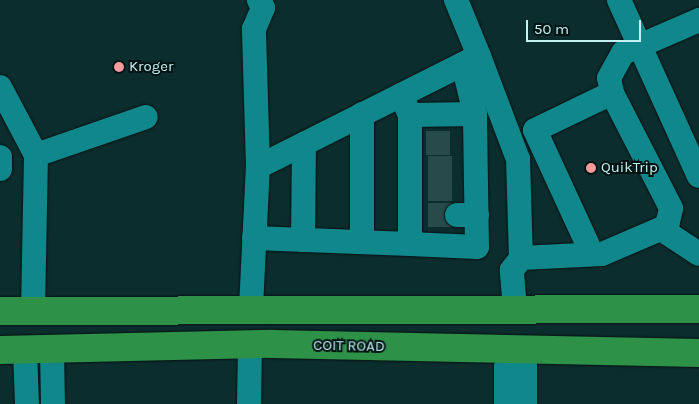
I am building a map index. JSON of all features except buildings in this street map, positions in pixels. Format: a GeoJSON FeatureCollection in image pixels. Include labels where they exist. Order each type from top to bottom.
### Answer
{"type":"FeatureCollection","features":[{"type":"Feature","properties":{"kind":"main road"},"geometry":{"type":"LineString","coordinates":[[250,308],[250,345]]}},
{"type":"Feature","properties":{"kind":"main road"},"geometry":{"type":"LineString","coordinates":[[0,311],[250,308],[699,309]]}},
{"type":"Feature","properties":{"kind":"main road"},"geometry":{"type":"LineString","coordinates":[[515,308],[515,349]]}},
{"type":"Feature","properties":{"kind":"main road"},"geometry":{"type":"LineString","coordinates":[[28,350],[32,311]]}},
{"type":"Feature","properties":{"kind":"main road","name":"COIT ROAD"},"geometry":{"type":"LineString","coordinates":[[28,350],[250,345],[699,353]]}},
{"type":"Feature","properties":{"kind":"lane"},"geometry":{"type":"LineString","coordinates":[[250,308],[258,167],[254,29],[263,8],[259,0]]}},
{"type":"Feature","properties":{"kind":"lane"},"geometry":{"type":"LineString","coordinates":[[254,238],[477,247],[467,215],[467,142],[475,114],[471,60],[456,0]]}},
{"type":"Feature","properties":{"kind":"lane"},"geometry":{"type":"LineString","coordinates":[[619,0],[638,46],[699,176]]}},
{"type":"Feature","properties":{"kind":"lane"},"geometry":{"type":"LineString","coordinates":[[521,258],[592,254],[667,226],[671,208],[612,92],[613,64],[638,46],[699,20]]}},
{"type":"Feature","properties":{"kind":"lane"},"geometry":{"type":"LineString","coordinates":[[406,105],[471,60]]}},
{"type":"Feature","properties":{"kind":"lane"},"geometry":{"type":"LineString","coordinates":[[471,60],[518,159],[521,258],[512,270],[515,308]]}},
{"type":"Feature","properties":{"kind":"lane"},"geometry":{"type":"LineString","coordinates":[[592,254],[535,130],[612,92]]}},
{"type":"Feature","properties":{"kind":"lane"},"geometry":{"type":"LineString","coordinates":[[3,98],[36,154],[32,311]]}},
{"type":"Feature","properties":{"kind":"lane"},"geometry":{"type":"LineString","coordinates":[[258,167],[362,114],[406,105],[475,114]]}},
{"type":"Feature","properties":{"kind":"lane"},"geometry":{"type":"LineString","coordinates":[[406,105],[418,142],[419,215],[410,244]]}},
{"type":"Feature","properties":{"kind":"lane"},"geometry":{"type":"LineString","coordinates":[[362,114],[362,242]]}},
{"type":"Feature","properties":{"kind":"lane"},"geometry":{"type":"LineString","coordinates":[[36,154],[146,117]]}},
{"type":"Feature","properties":{"kind":"lane"},"geometry":{"type":"LineString","coordinates":[[303,240],[304,144]]}},
{"type":"Feature","properties":{"kind":"lane"},"geometry":{"type":"LineString","coordinates":[[0,157],[0,169]]}},
{"type":"Feature","properties":{"kind":"lane"},"geometry":{"type":"LineString","coordinates":[[661,229],[699,254]]}},
{"type":"Feature","properties":{"kind":"lane"},"geometry":{"type":"LineString","coordinates":[[249,404],[250,345]]}},
{"type":"Feature","properties":{"kind":"lane"},"geometry":{"type":"LineString","coordinates":[[506,404],[506,367],[515,349]]}},
{"type":"Feature","properties":{"kind":"lane"},"geometry":{"type":"LineString","coordinates":[[515,349],[525,366],[525,404]]}},
{"type":"Feature","properties":{"kind":"lane"},"geometry":{"type":"LineString","coordinates":[[27,404],[28,350]]}},
{"type":"Feature","properties":{"kind":"lane"},"geometry":{"type":"LineString","coordinates":[[28,350],[53,404]]}},
{"type":"Feature","properties":{"kind":"tunnel"},"geometry":{"type":"LineString","coordinates":[[426,143],[458,143]]}},
{"type":"Feature","properties":{"kind":"tunnel"},"geometry":{"type":"LineString","coordinates":[[428,168],[458,168]]}},
{"type":"Feature","properties":{"kind":"tunnel"},"geometry":{"type":"LineString","coordinates":[[428,189],[458,189]]}},
{"type":"Feature","properties":{"kind":"tunnel"},"geometry":{"type":"LineString","coordinates":[[428,215],[457,215]]}},
{"type":"Feature","properties":{"kind":"place","name":"Kroger"},"geometry":{"type":"Point","coordinates":[119,67]}},
{"type":"Feature","properties":{"kind":"place","name":"QuikTrip"},"geometry":{"type":"Point","coordinates":[591,168]}}]}
